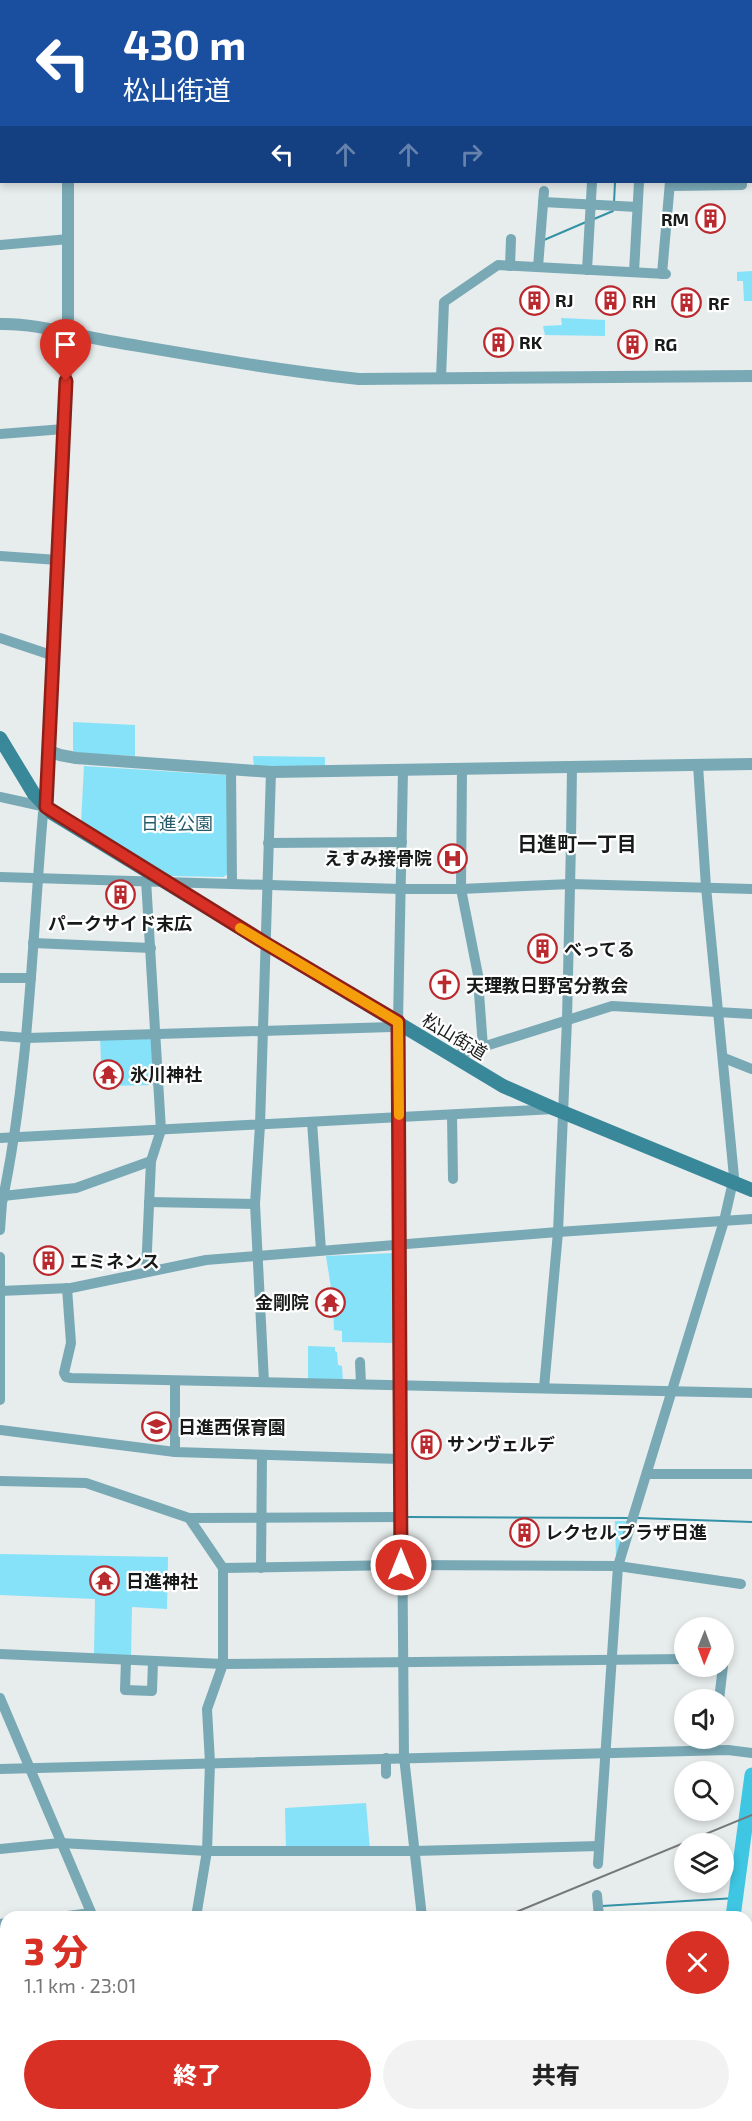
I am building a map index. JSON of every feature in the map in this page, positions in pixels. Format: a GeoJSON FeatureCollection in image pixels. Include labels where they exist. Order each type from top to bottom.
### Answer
{"type":"FeatureCollection","features":[{"type":"Feature","properties":{"kind":"main road","name":"松山街道"},"geometry":{"type":"LineString","coordinates":[[2,743],[34,794],[46,807],[265,943],[503,1086],[752,1190]]}},
{"type":"Feature","properties":{"kind":"street"},"geometry":{"type":"LineString","coordinates":[[0,1230],[27,1038],[33,930],[43,813],[46,807],[68,334],[68,183]]}},
{"type":"Feature","properties":{"kind":"street"},"geometry":{"type":"LineString","coordinates":[[587,270],[592,183]]}},
{"type":"Feature","properties":{"kind":"street"},"geometry":{"type":"LineString","coordinates":[[634,273],[639,183]]}},
{"type":"Feature","properties":{"kind":"street"},"geometry":{"type":"LineString","coordinates":[[441,378],[444,302],[498,265],[664,274],[670,184],[742,183]]}},
{"type":"Feature","properties":{"kind":"street"},"geometry":{"type":"LineString","coordinates":[[538,267],[543,196],[590,206],[637,207]]}},
{"type":"Feature","properties":{"kind":"street"},"geometry":{"type":"LineString","coordinates":[[0,245],[69,239]]}},
{"type":"Feature","properties":{"kind":"street"},"geometry":{"type":"LineString","coordinates":[[510,266],[511,239]]}},
{"type":"Feature","properties":{"kind":"street"},"geometry":{"type":"LineString","coordinates":[[0,324],[18,324],[297,372],[359,379],[752,376]]}},
{"type":"Feature","properties":{"kind":"street"},"geometry":{"type":"LineString","coordinates":[[0,434],[64,429]]}},
{"type":"Feature","properties":{"kind":"street"},"geometry":{"type":"LineString","coordinates":[[0,556],[58,560]]}},
{"type":"Feature","properties":{"kind":"street"},"geometry":{"type":"LineString","coordinates":[[0,638],[54,656]]}},
{"type":"Feature","properties":{"kind":"street"},"geometry":{"type":"LineString","coordinates":[[49,751],[76,758],[271,772],[752,764]]}},
{"type":"Feature","properties":{"kind":"street"},"geometry":{"type":"LineString","coordinates":[[598,1864],[618,1566],[724,1221],[732,1182],[724,1058],[706,887],[698,765]]}},
{"type":"Feature","properties":{"kind":"street"},"geometry":{"type":"LineString","coordinates":[[544,1388],[558,1232],[559,1111],[567,1020],[572,884],[572,767]]}},
{"type":"Feature","properties":{"kind":"street"},"geometry":{"type":"LineString","coordinates":[[462,768],[461,889],[480,985],[483,1047]]}},
{"type":"Feature","properties":{"kind":"street"},"geometry":{"type":"LineString","coordinates":[[231,769],[232,884]]}},
{"type":"Feature","properties":{"kind":"street"},"geometry":{"type":"LineString","coordinates":[[403,770],[398,1022],[404,1757],[421,1911]]}},
{"type":"Feature","properties":{"kind":"street"},"geometry":{"type":"LineString","coordinates":[[264,1382],[255,1204],[260,1125],[271,772]]}},
{"type":"Feature","properties":{"kind":"street"},"geometry":{"type":"LineString","coordinates":[[0,797],[46,807]]}},
{"type":"Feature","properties":{"kind":"street"},"geometry":{"type":"LineString","coordinates":[[268,843],[402,842]]}},
{"type":"Feature","properties":{"kind":"street"},"geometry":{"type":"LineString","coordinates":[[0,877],[38,876],[401,889],[572,884],[752,889]]}},
{"type":"Feature","properties":{"kind":"street"},"geometry":{"type":"LineString","coordinates":[[146,880],[152,948],[161,1130],[151,1161],[146,1272]]}},
{"type":"Feature","properties":{"kind":"street"},"geometry":{"type":"LineString","coordinates":[[33,943],[152,948]]}},
{"type":"Feature","properties":{"kind":"street"},"geometry":{"type":"LineString","coordinates":[[0,978],[31,978]]}},
{"type":"Feature","properties":{"kind":"street"},"geometry":{"type":"LineString","coordinates":[[454,1056],[612,1006],[752,1014]]}},
{"type":"Feature","properties":{"kind":"street"},"geometry":{"type":"LineString","coordinates":[[0,1036],[27,1038],[262,1032],[392,1027],[398,1022]]}},
{"type":"Feature","properties":{"kind":"street"},"geometry":{"type":"LineString","coordinates":[[724,1058],[752,1069]]}},
{"type":"Feature","properties":{"kind":"street"},"geometry":{"type":"LineString","coordinates":[[0,1138],[559,1111]]}},
{"type":"Feature","properties":{"kind":"street"},"geometry":{"type":"LineString","coordinates":[[452,1115],[453,1179]]}},
{"type":"Feature","properties":{"kind":"street"},"geometry":{"type":"LineString","coordinates":[[312,1122],[321,1250]]}},
{"type":"Feature","properties":{"kind":"street"},"geometry":{"type":"LineString","coordinates":[[3,1196],[76,1188],[151,1161]]}},
{"type":"Feature","properties":{"kind":"street"},"geometry":{"type":"LineString","coordinates":[[149,1202],[255,1204]]}},
{"type":"Feature","properties":{"kind":"street"},"geometry":{"type":"LineString","coordinates":[[0,1291],[67,1288],[206,1260],[752,1219]]}},
{"type":"Feature","properties":{"kind":"street"},"geometry":{"type":"LineString","coordinates":[[0,1257],[0,1400]]}},
{"type":"Feature","properties":{"kind":"street"},"geometry":{"type":"LineString","coordinates":[[67,1288],[71,1343],[64,1373],[66,1377],[752,1393]]}},
{"type":"Feature","properties":{"kind":"street"},"geometry":{"type":"LineString","coordinates":[[360,1362],[361,1384]]}},
{"type":"Feature","properties":{"kind":"street"},"geometry":{"type":"LineString","coordinates":[[175,1381],[175,1452]]}},
{"type":"Feature","properties":{"kind":"street"},"geometry":{"type":"LineString","coordinates":[[0,1430],[175,1452],[400,1459]]}},
{"type":"Feature","properties":{"kind":"street"},"geometry":{"type":"LineString","coordinates":[[261,1568],[262,1455]]}},
{"type":"Feature","properties":{"kind":"street"},"geometry":{"type":"LineString","coordinates":[[647,1474],[752,1474]]}},
{"type":"Feature","properties":{"kind":"street"},"geometry":{"type":"LineString","coordinates":[[0,1480],[86,1483],[189,1518],[401,1517]]}},
{"type":"Feature","properties":{"kind":"street"},"geometry":{"type":"LineString","coordinates":[[189,1518],[223,1569],[223,1664],[207,1709],[210,1763],[207,1851],[197,1911]]}},
{"type":"Feature","properties":{"kind":"street"},"geometry":{"type":"LineString","coordinates":[[223,1569],[401,1565],[618,1566],[741,1584]]}},
{"type":"Feature","properties":{"kind":"street"},"geometry":{"type":"LineString","coordinates":[[0,1654],[223,1664],[674,1659]]}},
{"type":"Feature","properties":{"kind":"street"},"geometry":{"type":"LineString","coordinates":[[126,1660],[125,1690],[152,1691],[153,1661]]}},
{"type":"Feature","properties":{"kind":"street"},"geometry":{"type":"LineString","coordinates":[[0,1698],[90,1911]]}},
{"type":"Feature","properties":{"kind":"street"},"geometry":{"type":"LineString","coordinates":[[0,1769],[713,1750],[752,1753]]}},
{"type":"Feature","properties":{"kind":"street"},"geometry":{"type":"LineString","coordinates":[[386,1758],[386,1774]]}},
{"type":"Feature","properties":{"kind":"street"},"geometry":{"type":"LineString","coordinates":[[0,1849],[60,1843],[207,1851],[414,1851],[599,1846]]}},
{"type":"Feature","properties":{"kind":"street"},"geometry":{"type":"LineString","coordinates":[[597,1895],[598,1911]]}},
{"type":"Feature","properties":{"kind":"street"},"geometry":{"type":"LineString","coordinates":[[318,2121],[325,2121]]}},
{"type":"Feature","properties":{"kind":"green space"},"geometry":{"type":"Polygon","coordinates":[[[752,271],[752,301],[744,301],[743,281],[737,281],[737,272],[752,271]]]}},
{"type":"Feature","properties":{"kind":"green space"},"geometry":{"type":"Polygon","coordinates":[[[561,318],[605,320],[605,336],[545,335],[543,326],[562,325],[561,318]]]}},
{"type":"Feature","properties":{"kind":"green space"},"geometry":{"type":"Polygon","coordinates":[[[73,722],[135,725],[135,756],[76,753],[73,750],[73,722]]]}},
{"type":"Feature","properties":{"kind":"green space"},"geometry":{"type":"Polygon","coordinates":[[[253,756],[325,757],[325,768],[254,767],[253,756]]]}},
{"type":"Feature","properties":{"kind":"green space","name":"日進公園"},"geometry":{"type":"Polygon","coordinates":[[[84,766],[228,777],[228,874],[223,877],[166,876],[81,823],[84,766]]]}},
{"type":"Feature","properties":{"kind":"green space"},"geometry":{"type":"Polygon","coordinates":[[[155,1035],[158,1085],[102,1086],[100,1037],[155,1035]]]}},
{"type":"Feature","properties":{"kind":"green space"},"geometry":{"type":"Polygon","coordinates":[[[394,1253],[395,1343],[342,1342],[342,1331],[334,1330],[333,1301],[326,1256],[394,1253]]]}},
{"type":"Feature","properties":{"kind":"green space"},"geometry":{"type":"Polygon","coordinates":[[[308,1346],[335,1347],[338,1365],[342,1366],[343,1382],[308,1381],[308,1346]]]}},
{"type":"Feature","properties":{"kind":"green space"},"geometry":{"type":"Polygon","coordinates":[[[615,1521],[629,1521],[616,1558],[615,1521]]]}},
{"type":"Feature","properties":{"kind":"green space"},"geometry":{"type":"Polygon","coordinates":[[[0,1554],[168,1557],[167,1609],[132,1607],[131,1656],[94,1655],[95,1599],[0,1595],[0,1554]]]}},
{"type":"Feature","properties":{"kind":"green space"},"geometry":{"type":"Polygon","coordinates":[[[366,1803],[370,1850],[286,1850],[285,1808],[366,1803]]]}},
{"type":"Feature","properties":{"kind":"waterway"},"geometry":{"type":"LineString","coordinates":[[614,203],[615,183]]}},
{"type":"Feature","properties":{"kind":"waterway"},"geometry":{"type":"LineString","coordinates":[[594,219],[613,211]]}},
{"type":"Feature","properties":{"kind":"waterway"},"geometry":{"type":"LineString","coordinates":[[544,240],[586,222]]}},
{"type":"Feature","properties":{"kind":"waterway"},"geometry":{"type":"LineString","coordinates":[[407,1517],[629,1518]]}},
{"type":"Feature","properties":{"kind":"waterway"},"geometry":{"type":"LineString","coordinates":[[638,1518],[752,1522]]}},
{"type":"Feature","properties":{"kind":"waterway"},"geometry":{"type":"LineString","coordinates":[[734,1911],[752,1775]]}},
{"type":"Feature","properties":{"kind":"waterway"},"geometry":{"type":"LineString","coordinates":[[602,1906],[736,1898]]}},
{"type":"Feature","properties":{"kind":"railway"},"geometry":{"type":"LineString","coordinates":[[519,1911],[752,1815]]}},
{"type":"Feature","properties":{"kind":"slow traffic"},"geometry":{"type":"LineString","coordinates":[[240,928],[398,1022],[399,1115]]}},
{"type":"Feature","properties":{"kind":"place","name":"RM"},"geometry":{"type":"Point","coordinates":[710,219]}},
{"type":"Feature","properties":{"kind":"place","name":"RJ"},"geometry":{"type":"Point","coordinates":[534,300]}},
{"type":"Feature","properties":{"kind":"place","name":"RH"},"geometry":{"type":"Point","coordinates":[611,301]}},
{"type":"Feature","properties":{"kind":"place","name":"RF"},"geometry":{"type":"Point","coordinates":[687,303]}},
{"type":"Feature","properties":{"kind":"place","name":"RK"},"geometry":{"type":"Point","coordinates":[498,342]}},
{"type":"Feature","properties":{"kind":"place","name":"RG"},"geometry":{"type":"Point","coordinates":[633,344]}},
{"type":"Feature","properties":{"kind":"place","name":"えすみ接骨院"},"geometry":{"type":"Point","coordinates":[453,858]}},
{"type":"Feature","properties":{"kind":"place","name":"パークサイド末広"},"geometry":{"type":"Point","coordinates":[120,894]}},
{"type":"Feature","properties":{"kind":"place","name":"べってる"},"geometry":{"type":"Point","coordinates":[543,949]}},
{"type":"Feature","properties":{"kind":"place","name":"天理教日野宮分教会"},"geometry":{"type":"Point","coordinates":[445,985]}},
{"type":"Feature","properties":{"kind":"place","name":"氷川神社"},"geometry":{"type":"Point","coordinates":[109,1074]}},
{"type":"Feature","properties":{"kind":"place","name":"エミネンス"},"geometry":{"type":"Point","coordinates":[49,1261]}},
{"type":"Feature","properties":{"kind":"place","name":"金剛院"},"geometry":{"type":"Point","coordinates":[330,1302]}},
{"type":"Feature","properties":{"kind":"place","name":"日進西保育園"},"geometry":{"type":"Point","coordinates":[157,1427]}},
{"type":"Feature","properties":{"kind":"place","name":"サンヴェルデ"},"geometry":{"type":"Point","coordinates":[426,1444]}},
{"type":"Feature","properties":{"kind":"place","name":"レクセルプラザ日進"},"geometry":{"type":"Point","coordinates":[524,1532]}},
{"type":"Feature","properties":{"kind":"place","name":"日進神社"},"geometry":{"type":"Point","coordinates":[105,1581]}},
{"type":"Feature","properties":{"kind":"district","name":"日進町一丁目"},"geometry":{"type":"Point","coordinates":[577,843]}},
{"type":"Feature","properties":{"kind":"route"},"geometry":{"type":"LineString","coordinates":[[66,381],[46,807],[52,813],[398,1022],[401,1565]]}}]}
